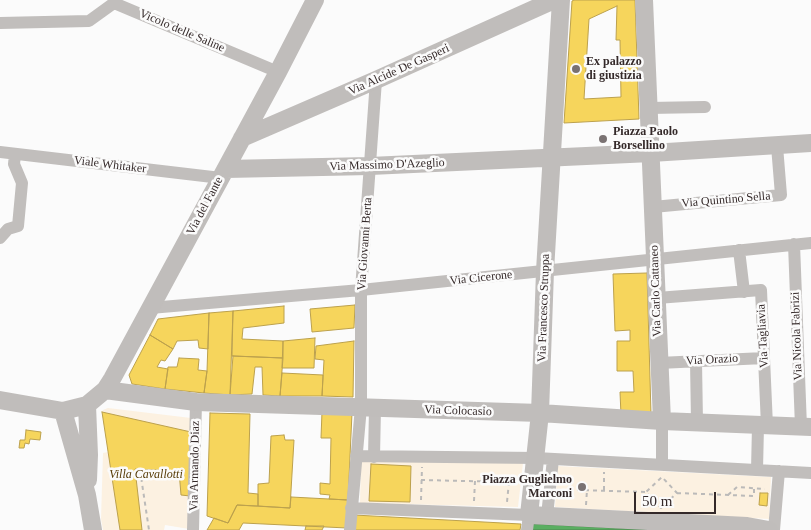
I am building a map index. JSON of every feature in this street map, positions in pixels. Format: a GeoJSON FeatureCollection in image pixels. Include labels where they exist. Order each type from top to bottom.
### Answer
{"type":"FeatureCollection","features":[{"type":"Feature","properties":{"kind":"street","name":"Via del Fante"},"geometry":{"type":"LineString","coordinates":[[87,405],[105,390],[112,379],[315,0]]}},
{"type":"Feature","properties":{"kind":"street","name":"Via Alcide De Gasperi"},"geometry":{"type":"LineString","coordinates":[[242,138],[554,0]]}},
{"type":"Feature","properties":{"kind":"street","name":"Via Francesco Struppa"},"geometry":{"type":"LineString","coordinates":[[528,523],[542,455],[540,413],[545,271],[561,0]]}},
{"type":"Feature","properties":{"kind":"street"},"geometry":{"type":"LineString","coordinates":[[644,0],[649,113],[705,107]]}},
{"type":"Feature","properties":{"kind":"street","name":"Vicolo delle Saline"},"geometry":{"type":"LineString","coordinates":[[0,23],[89,21],[114,1],[278,72]]}},
{"type":"Feature","properties":{"kind":"street","name":"Via Giovanni Berta"},"geometry":{"type":"LineString","coordinates":[[368,408],[361,290],[376,80]]}},
{"type":"Feature","properties":{"kind":"street","name":"Via Carlo Cattaneo"},"geometry":{"type":"LineString","coordinates":[[649,113],[654,156],[653,207],[662,421]]}},
{"type":"Feature","properties":{"kind":"street"},"geometry":{"type":"LineString","coordinates":[[654,156],[811,143]]}},
{"type":"Feature","properties":{"kind":"street","name":"Via Quintino Sella"},"geometry":{"type":"LineString","coordinates":[[653,207],[781,195],[777,146]]}},
{"type":"Feature","properties":{"kind":"street","name":"Viale Whitaker"},"geometry":{"type":"LineString","coordinates":[[0,152],[223,173]]}},
{"type":"Feature","properties":{"kind":"street"},"geometry":{"type":"LineString","coordinates":[[0,238],[8,229],[18,226],[22,183],[14,164],[15,154]]}},
{"type":"Feature","properties":{"kind":"street","name":"Via Massimo D'Azeglio"},"geometry":{"type":"LineString","coordinates":[[223,173],[654,156]]}},
{"type":"Feature","properties":{"kind":"street","name":"Via Cicerone"},"geometry":{"type":"LineString","coordinates":[[150,308],[361,290],[811,243]]}},
{"type":"Feature","properties":{"kind":"street","name":"Via Nicola Fabrizi"},"geometry":{"type":"LineString","coordinates":[[794,244],[806,427]]}},
{"type":"Feature","properties":{"kind":"street"},"geometry":{"type":"LineString","coordinates":[[740,250],[744,292]]}},
{"type":"Feature","properties":{"kind":"street","name":"Via Tagliavia"},"geometry":{"type":"LineString","coordinates":[[657,298],[761,290],[764,358],[762,426],[757,467]]}},
{"type":"Feature","properties":{"kind":"street","name":"Via Orazio"},"geometry":{"type":"LineString","coordinates":[[659,363],[764,358]]}},
{"type":"Feature","properties":{"kind":"street"},"geometry":{"type":"LineString","coordinates":[[696,361],[697,422]]}},
{"type":"Feature","properties":{"kind":"street","name":"Via Colocasio"},"geometry":{"type":"LineString","coordinates":[[105,390],[196,402],[540,413],[662,421],[806,427]]}},
{"type":"Feature","properties":{"kind":"street"},"geometry":{"type":"LineString","coordinates":[[0,400],[63,411],[87,405],[89,455],[87,495]]}},
{"type":"Feature","properties":{"kind":"street","name":"Via Armando Diaz"},"geometry":{"type":"LineString","coordinates":[[193,530],[196,402]]}},
{"type":"Feature","properties":{"kind":"street"},"geometry":{"type":"LineString","coordinates":[[350,530],[356,456],[368,408]]}},
{"type":"Feature","properties":{"kind":"street"},"geometry":{"type":"LineString","coordinates":[[368,408],[374,457]]}},
{"type":"Feature","properties":{"kind":"street"},"geometry":{"type":"LineString","coordinates":[[63,411],[87,495],[93,530]]}},
{"type":"Feature","properties":{"kind":"street"},"geometry":{"type":"LineString","coordinates":[[662,421],[662,465]]}},
{"type":"Feature","properties":{"kind":"street"},"geometry":{"type":"LineString","coordinates":[[356,456],[542,455],[662,465],[757,467],[779,472],[811,473]]}},
{"type":"Feature","properties":{"kind":"street"},"geometry":{"type":"LineString","coordinates":[[542,455],[547,516]]}},
{"type":"Feature","properties":{"kind":"street"},"geometry":{"type":"LineString","coordinates":[[774,530],[779,472]]}},
{"type":"Feature","properties":{"kind":"street"},"geometry":{"type":"LineString","coordinates":[[351,508],[506,514],[528,523],[547,516],[747,526],[769,530]]}},
{"type":"Feature","properties":{"kind":"path"},"geometry":{"type":"LineString","coordinates":[[420,511],[422,465]]}},
{"type":"Feature","properties":{"kind":"path"},"geometry":{"type":"LineString","coordinates":[[140,470],[149,530]]}},
{"type":"Feature","properties":{"kind":"path"},"geometry":{"type":"LineString","coordinates":[[604,471],[604,490]]}},
{"type":"Feature","properties":{"kind":"path"},"geometry":{"type":"LineString","coordinates":[[646,492],[662,477],[677,493],[754,496],[754,488]]}},
{"type":"Feature","properties":{"kind":"path"},"geometry":{"type":"LineString","coordinates":[[421,480],[509,482],[506,514]]}},
{"type":"Feature","properties":{"kind":"path"},"geometry":{"type":"LineString","coordinates":[[473,513],[475,481]]}},
{"type":"Feature","properties":{"kind":"path"},"geometry":{"type":"LineString","coordinates":[[728,495],[737,487],[778,489]]}},
{"type":"Feature","properties":{"kind":"path"},"geometry":{"type":"LineString","coordinates":[[577,490],[646,492],[661,508],[677,493]]}},
{"type":"Feature","properties":{"kind":"green space","name":"Villa Cavallotti"},"geometry":{"type":"Polygon","coordinates":[[[108,408],[191,418],[189,529],[165,525],[164,530],[103,530],[101,519],[103,453],[108,452],[102,412],[108,408]]]}},
{"type":"Feature","properties":{"kind":"green space"},"geometry":{"type":"Polygon","coordinates":[[[361,461],[523,463],[518,507],[360,503],[361,461]]]}},
{"type":"Feature","properties":{"kind":"green space"},"geometry":{"type":"Polygon","coordinates":[[[558,466],[771,477],[769,519],[555,507],[558,466]]]}},
{"type":"Feature","properties":{"kind":"building: Abitazioni","name":"Ex palazzo di giustizia"},"geometry":{"type":"Polygon","coordinates":[[[635,0],[639,119],[564,123],[572,1],[635,0]],[[617,6],[589,19],[584,99],[621,97],[620,40],[616,40],[617,6]]]}},
{"type":"Feature","properties":{"kind":"building: Abitazioni"},"geometry":{"type":"Polygon","coordinates":[[[647,273],[651,414],[621,415],[620,392],[634,392],[633,371],[617,371],[617,341],[630,341],[630,330],[615,331],[613,274],[647,273]]]}},
{"type":"Feature","properties":{"kind":"building: Abitazioni"},"geometry":{"type":"Polygon","coordinates":[[[355,305],[354,328],[312,332],[310,309],[355,305]]]}},
{"type":"Feature","properties":{"kind":"building: Abitazioni"},"geometry":{"type":"Polygon","coordinates":[[[284,306],[284,323],[243,328],[242,339],[283,341],[283,358],[232,356],[233,311],[284,306]]]}},
{"type":"Feature","properties":{"kind":"building: Abitazioni"},"geometry":{"type":"Polygon","coordinates":[[[233,311],[230,395],[204,393],[207,371],[209,313],[233,311]]]}},
{"type":"Feature","properties":{"kind":"building: Abitazioni"},"geometry":{"type":"Polygon","coordinates":[[[209,313],[208,349],[199,348],[198,340],[177,341],[173,349],[150,335],[158,319],[209,313]]]}},
{"type":"Feature","properties":{"kind":"building: Abitazioni"},"geometry":{"type":"Polygon","coordinates":[[[150,335],[173,349],[165,361],[161,360],[157,367],[168,369],[165,389],[132,384],[129,375],[150,335]]]}},
{"type":"Feature","properties":{"kind":"building: Abitazioni"},"geometry":{"type":"Polygon","coordinates":[[[315,338],[314,368],[282,368],[283,341],[315,338]]]}},
{"type":"Feature","properties":{"kind":"building: Abitazioni"},"geometry":{"type":"Polygon","coordinates":[[[354,341],[353,397],[322,396],[324,360],[315,359],[316,346],[354,341]]]}},
{"type":"Feature","properties":{"kind":"building: Abitazioni"},"geometry":{"type":"Polygon","coordinates":[[[233,356],[283,358],[280,396],[263,395],[262,367],[255,367],[252,394],[230,395],[233,356]]]}},
{"type":"Feature","properties":{"kind":"building: Abitazioni"},"geometry":{"type":"Polygon","coordinates":[[[179,358],[199,359],[198,370],[207,371],[204,393],[165,389],[168,367],[177,367],[179,358]]]}},
{"type":"Feature","properties":{"kind":"building: Abitazioni"},"geometry":{"type":"Polygon","coordinates":[[[282,373],[323,375],[322,396],[280,396],[282,373]]]}},
{"type":"Feature","properties":{"kind":"building: Abitazioni"},"geometry":{"type":"Polygon","coordinates":[[[102,412],[191,432],[190,496],[181,495],[179,471],[135,469],[142,530],[120,530],[102,412]]]}},
{"type":"Feature","properties":{"kind":"building: Abitazioni"},"geometry":{"type":"Polygon","coordinates":[[[322,412],[352,413],[348,500],[329,499],[330,495],[320,494],[320,483],[330,484],[331,438],[321,438],[322,412]]]}},
{"type":"Feature","properties":{"kind":"building: Abitazioni"},"geometry":{"type":"Polygon","coordinates":[[[210,413],[250,414],[248,493],[258,494],[258,506],[237,505],[228,523],[207,516],[210,413]]]}},
{"type":"Feature","properties":{"kind":"building: Abitazioni"},"geometry":{"type":"Polygon","coordinates":[[[26,430],[41,432],[40,440],[30,439],[29,444],[25,443],[24,448],[19,448],[20,440],[25,440],[26,430]]]}},
{"type":"Feature","properties":{"kind":"building: Abitazioni"},"geometry":{"type":"Polygon","coordinates":[[[284,435],[285,440],[294,440],[290,508],[258,506],[258,484],[269,483],[271,436],[284,435]]]}},
{"type":"Feature","properties":{"kind":"building: Abitazioni"},"geometry":{"type":"Polygon","coordinates":[[[371,464],[411,466],[410,502],[369,501],[371,464]]]}},
{"type":"Feature","properties":{"kind":"building: Abitazioni"},"geometry":{"type":"Polygon","coordinates":[[[760,493],[768,493],[767,506],[759,505],[760,493]]]}},
{"type":"Feature","properties":{"kind":"building: Abitazioni"},"geometry":{"type":"Polygon","coordinates":[[[291,497],[348,500],[347,528],[243,523],[239,530],[207,530],[214,518],[228,523],[237,505],[290,508],[291,497]]]}},
{"type":"Feature","properties":{"kind":"building: Abitazioni"},"geometry":{"type":"Polygon","coordinates":[[[354,515],[521,524],[520,530],[353,530],[354,515]]]}},
{"type":"Feature","properties":{"kind":"building: Abitazioni"},"geometry":{"type":"Polygon","coordinates":[[[306,526],[324,526],[322,530],[305,530],[306,526]]]}},
{"type":"Feature","properties":{"kind":"building: Pubblico"},"geometry":{"type":"Polygon","coordinates":[[[533,524],[653,530],[532,530],[533,524]]]}},
{"type":"Feature","properties":{"kind":"place","name":"Ex palazzo di giustizia"},"geometry":{"type":"Point","coordinates":[576,69]}},
{"type":"Feature","properties":{"kind":"place","name":"Piazza Paolo Borsellino"},"geometry":{"type":"Point","coordinates":[603,139]}},
{"type":"Feature","properties":{"kind":"place","name":"Piazza Guglielmo Marconi"},"geometry":{"type":"Point","coordinates":[582,487]}}]}
